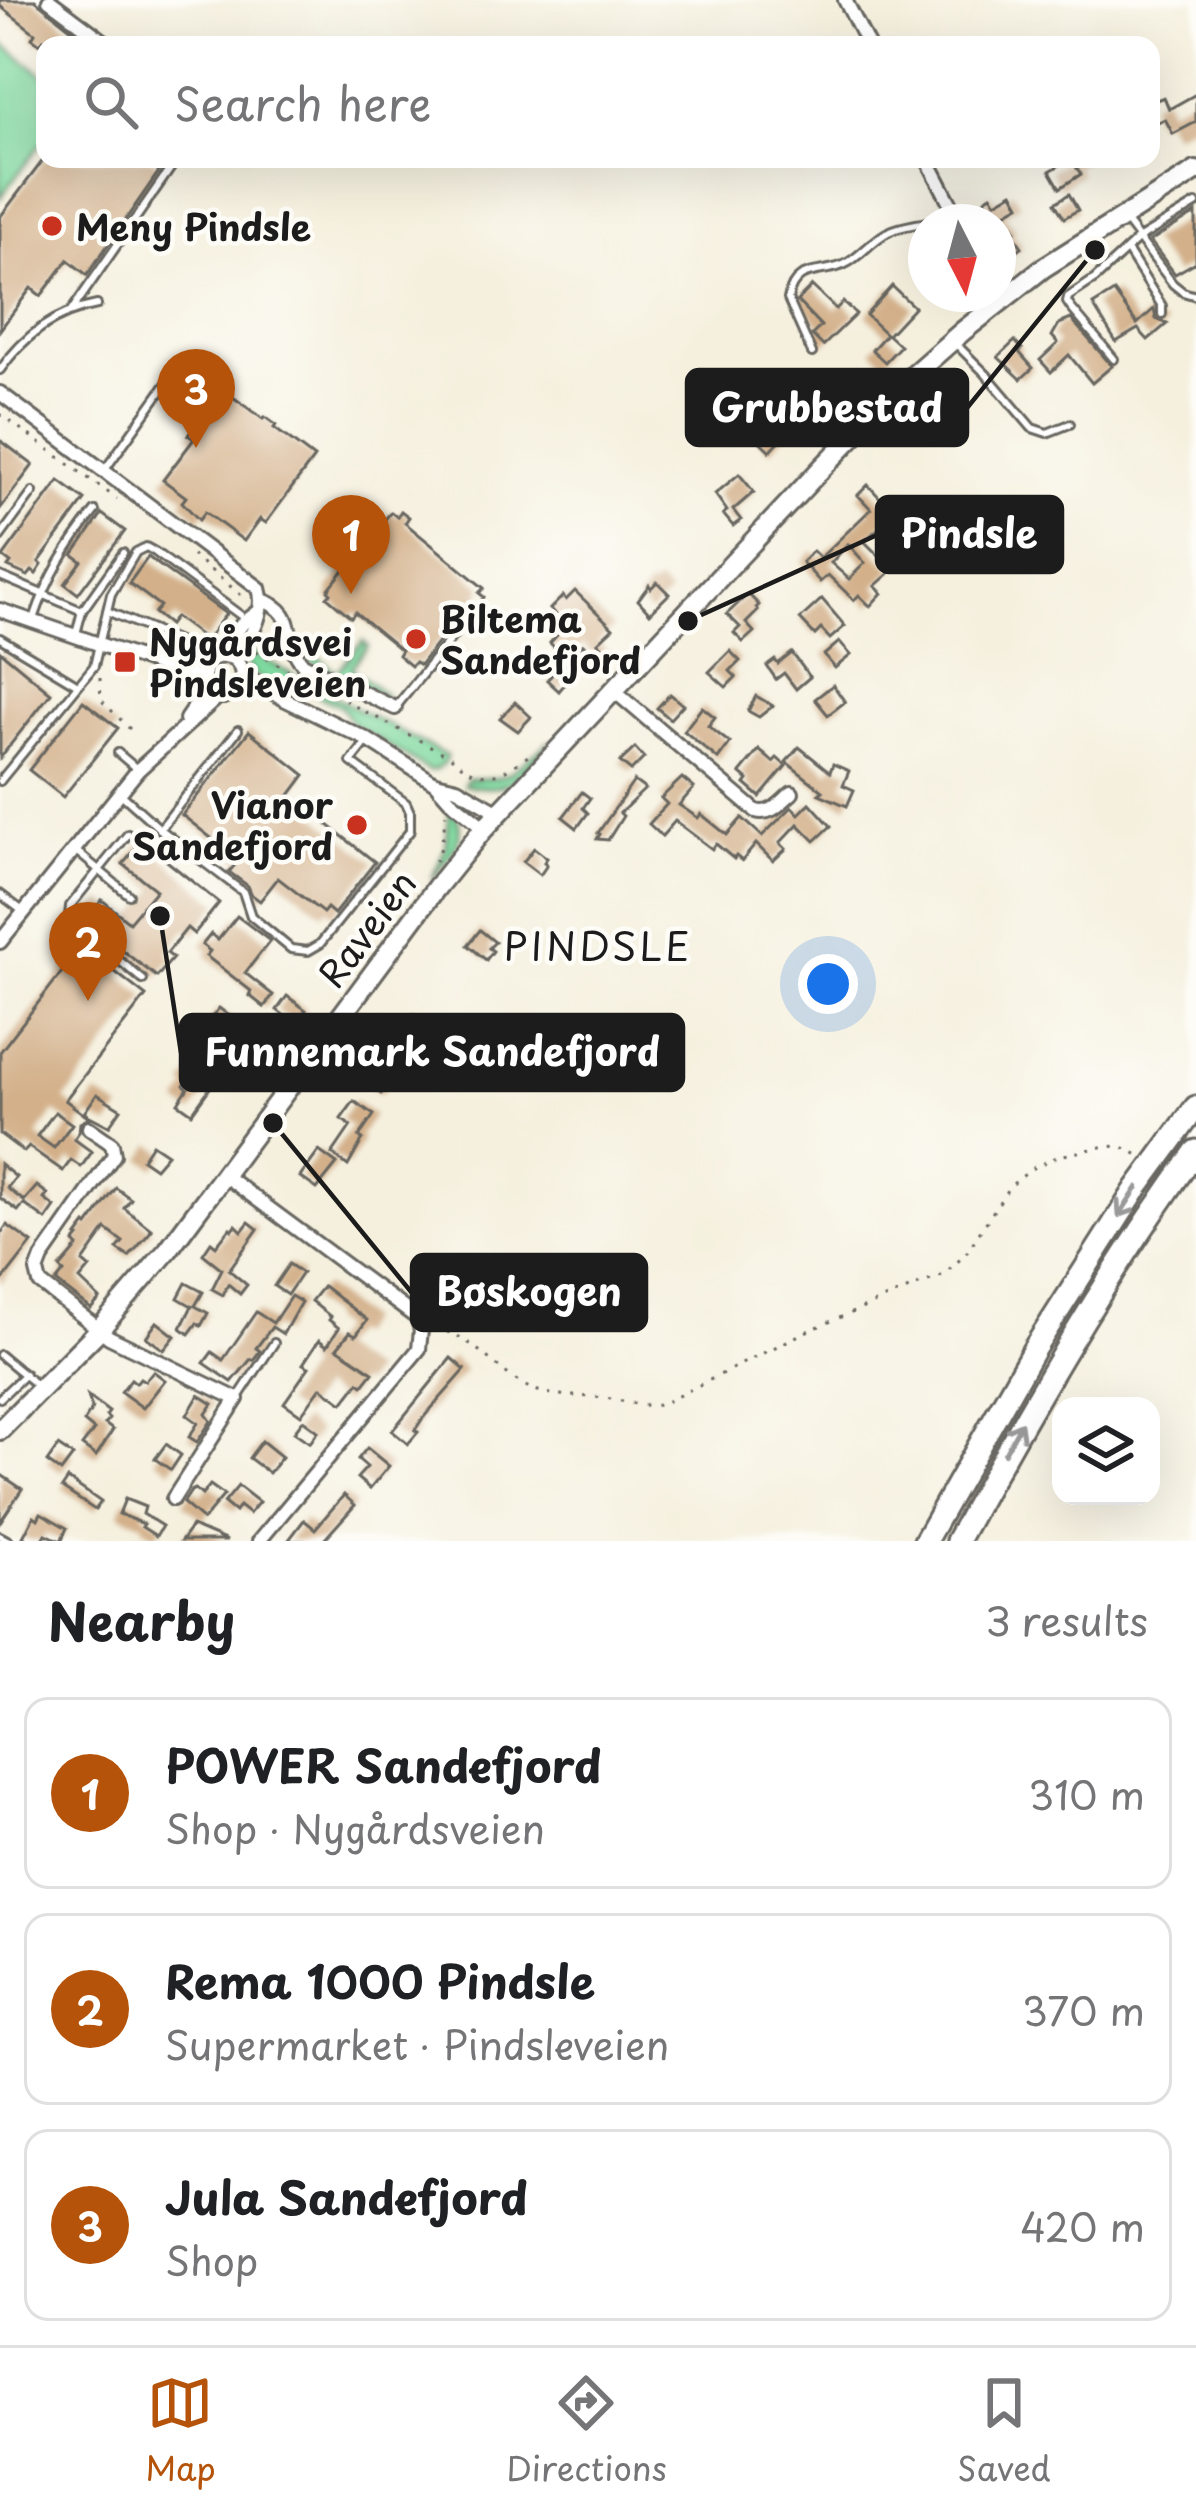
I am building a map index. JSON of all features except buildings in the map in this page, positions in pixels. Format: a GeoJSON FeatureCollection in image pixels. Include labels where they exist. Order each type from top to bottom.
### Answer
{"type":"FeatureCollection","features":[{"type":"Feature","properties":{"kind":"highway"},"geometry":{"type":"LineString","coordinates":[[925,1541],[1034,1349],[1136,1189],[1196,1106]]}},
{"type":"Feature","properties":{"kind":"highway"},"geometry":{"type":"LineString","coordinates":[[957,1541],[1049,1375],[1196,1151]]}},
{"type":"Feature","properties":{"kind":"main road","name":"Raveien"},"geometry":{"type":"LineString","coordinates":[[1016,284],[1196,171]]}},
{"type":"Feature","properties":{"kind":"main road","name":"Raveien"},"geometry":{"type":"LineString","coordinates":[[0,1430],[99,1330],[173,1243],[436,888],[499,812],[847,441],[981,312]]}},
{"type":"Feature","properties":{"kind":"street"},"geometry":{"type":"LineString","coordinates":[[49,0],[97,36]]}},
{"type":"Feature","properties":{"kind":"street"},"geometry":{"type":"LineString","coordinates":[[845,0],[863,36]]}},
{"type":"Feature","properties":{"kind":"street"},"geometry":{"type":"LineString","coordinates":[[931,168],[950,204]]}},
{"type":"Feature","properties":{"kind":"street"},"geometry":{"type":"LineString","coordinates":[[0,393],[259,588],[256,626],[240,668],[238,690]]}},
{"type":"Feature","properties":{"kind":"street"},"geometry":{"type":"LineString","coordinates":[[1,938],[118,792],[178,730],[210,688],[214,660],[260,606]]}},
{"type":"Feature","properties":{"kind":"street"},"geometry":{"type":"LineString","coordinates":[[260,606],[284,611],[294,654],[303,664],[395,708]]}},
{"type":"Feature","properties":{"kind":"street"},"geometry":{"type":"LineString","coordinates":[[0,610],[163,664],[228,696],[238,690],[286,700]]}},
{"type":"Feature","properties":{"kind":"street"},"geometry":{"type":"LineString","coordinates":[[163,664],[214,660],[240,668],[286,700],[368,740],[435,783],[485,828]]}},
{"type":"Feature","properties":{"kind":"street"},"geometry":{"type":"LineString","coordinates":[[613,690],[756,811],[772,810],[792,793]]}},
{"type":"Feature","properties":{"kind":"street"},"geometry":{"type":"LineString","coordinates":[[435,783],[457,788],[499,812]]}},
{"type":"Feature","properties":{"kind":"street"},"geometry":{"type":"LineString","coordinates":[[89,1128],[112,1144],[114,1155],[42,1258],[37,1271],[40,1283],[99,1330],[237,1399],[173,1499]]}},
{"type":"Feature","properties":{"kind":"street"},"geometry":{"type":"LineString","coordinates":[[224,1175],[416,1318],[421,1330],[419,1349],[259,1541]]}},
{"type":"Feature","properties":{"kind":"lane"},"geometry":{"type":"LineString","coordinates":[[72,310],[172,168]]}},
{"type":"Feature","properties":{"kind":"lane"},"geometry":{"type":"LineString","coordinates":[[1114,359],[1067,302],[1072,292],[1095,279],[1138,239],[1196,204]]}},
{"type":"Feature","properties":{"kind":"lane"},"geometry":{"type":"LineString","coordinates":[[1122,216],[1173,284],[1196,296]]}},
{"type":"Feature","properties":{"kind":"lane"},"geometry":{"type":"LineString","coordinates":[[812,353],[788,299],[794,282],[815,270],[839,267],[889,232],[908,227]]}},
{"type":"Feature","properties":{"kind":"lane"},"geometry":{"type":"LineString","coordinates":[[1127,250],[1162,306],[1162,314]]}},
{"type":"Feature","properties":{"kind":"lane"},"geometry":{"type":"LineString","coordinates":[[0,370],[26,338],[72,310],[97,305]]}},
{"type":"Feature","properties":{"kind":"lane"},"geometry":{"type":"LineString","coordinates":[[952,340],[1032,428],[1047,433],[1070,424]]}},
{"type":"Feature","properties":{"kind":"lane"},"geometry":{"type":"LineString","coordinates":[[104,470],[179,366]]}},
{"type":"Feature","properties":{"kind":"lane"},"geometry":{"type":"LineString","coordinates":[[0,538],[33,492]]}},
{"type":"Feature","properties":{"kind":"lane"},"geometry":{"type":"LineString","coordinates":[[33,622],[64,551],[95,511]]}},
{"type":"Feature","properties":{"kind":"lane"},"geometry":{"type":"LineString","coordinates":[[0,781],[94,665],[111,593],[136,551],[146,548],[240,615]]}},
{"type":"Feature","properties":{"kind":"lane"},"geometry":{"type":"LineString","coordinates":[[75,637],[82,611],[123,553]]}},
{"type":"Feature","properties":{"kind":"lane"},"geometry":{"type":"LineString","coordinates":[[0,576],[82,611]]}},
{"type":"Feature","properties":{"kind":"lane"},"geometry":{"type":"LineString","coordinates":[[107,611],[189,646]]}},
{"type":"Feature","properties":{"kind":"lane"},"geometry":{"type":"LineString","coordinates":[[395,708],[465,621]]}},
{"type":"Feature","properties":{"kind":"lane"},"geometry":{"type":"LineString","coordinates":[[0,638],[78,685]]}},
{"type":"Feature","properties":{"kind":"lane"},"geometry":{"type":"LineString","coordinates":[[160,829],[238,730]]}},
{"type":"Feature","properties":{"kind":"lane"},"geometry":{"type":"LineString","coordinates":[[118,792],[243,892],[250,916],[291,950],[308,951],[320,944],[410,831],[406,803],[351,762],[368,740]]}},
{"type":"Feature","properties":{"kind":"lane"},"geometry":{"type":"LineString","coordinates":[[118,753],[138,770]]}},
{"type":"Feature","properties":{"kind":"lane"},"geometry":{"type":"LineString","coordinates":[[128,833],[70,906],[69,916],[143,980]]}},
{"type":"Feature","properties":{"kind":"lane"},"geometry":{"type":"LineString","coordinates":[[73,849],[129,895]]}},
{"type":"Feature","properties":{"kind":"lane"},"geometry":{"type":"LineString","coordinates":[[0,894],[24,911]]}},
{"type":"Feature","properties":{"kind":"lane"},"geometry":{"type":"LineString","coordinates":[[237,1399],[274,1343]]}},
{"type":"Feature","properties":{"kind":"lane"},"geometry":{"type":"LineString","coordinates":[[0,1354],[41,1389]]}},
{"type":"Feature","properties":{"kind":"lane"},"geometry":{"type":"LineString","coordinates":[[0,1398],[25,1374]]}},
{"type":"Feature","properties":{"kind":"lane"},"geometry":{"type":"LineString","coordinates":[[0,1536],[9,1541]]}},
{"type":"Feature","properties":{"kind":"path"},"geometry":{"type":"LineString","coordinates":[[0,414],[120,501]]}},
{"type":"Feature","properties":{"kind":"path"},"geometry":{"type":"LineString","coordinates":[[189,553],[246,599]]}},
{"type":"Feature","properties":{"kind":"path"},"geometry":{"type":"LineString","coordinates":[[249,647],[297,676]]}},
{"type":"Feature","properties":{"kind":"path"},"geometry":{"type":"LineString","coordinates":[[94,665],[103,684],[101,700],[134,733]]}},
{"type":"Feature","properties":{"kind":"path"},"geometry":{"type":"LineString","coordinates":[[325,690],[452,757],[468,771],[505,772]]}},
{"type":"Feature","properties":{"kind":"path"},"geometry":{"type":"LineString","coordinates":[[435,862],[445,832],[446,808]]}},
{"type":"Feature","properties":{"kind":"path"},"geometry":{"type":"LineString","coordinates":[[421,1330],[445,1330],[508,1376],[544,1393],[660,1405],[805,1332],[943,1275],[965,1255],[1009,1187],[1034,1167],[1106,1146],[1139,1155]]}},
{"type":"Feature","properties":{"kind":"green space"},"geometry":{"type":"Polygon","coordinates":[[[0,42],[36,69],[36,150],[0,198],[0,42]]]}},
{"type":"Feature","properties":{"kind":"green space"},"geometry":{"type":"Polygon","coordinates":[[[297,640],[337,672],[363,641],[368,646],[351,668],[386,695],[314,664],[295,646],[297,640]]]}},
{"type":"Feature","properties":{"kind":"green space"},"geometry":{"type":"Polygon","coordinates":[[[246,650],[446,756],[444,762],[429,771],[353,724],[341,707],[304,689],[292,694],[267,683],[249,667],[246,650]]]}},
{"type":"Feature","properties":{"kind":"green space"},"geometry":{"type":"Polygon","coordinates":[[[550,741],[535,762],[505,785],[464,785],[467,779],[510,773],[550,741]]]}},
{"type":"Feature","properties":{"kind":"green space"},"geometry":{"type":"Polygon","coordinates":[[[450,807],[457,817],[459,835],[432,879],[446,846],[450,807]]]}},
{"type":"Feature","properties":{"kind":"place","name":"Meny Pindsle"},"geometry":{"type":"Point","coordinates":[52,226]}},
{"type":"Feature","properties":{"kind":"place","name":"Grubbestad"},"geometry":{"type":"Point","coordinates":[1095,250]}},
{"type":"Feature","properties":{"kind":"place","name":"Jula Sandefjord"},"geometry":{"type":"Point","coordinates":[196,448]}},
{"type":"Feature","properties":{"kind":"place","name":"POWER Sandefjord"},"geometry":{"type":"Point","coordinates":[351,594]}},
{"type":"Feature","properties":{"kind":"place","name":"Pindsle"},"geometry":{"type":"Point","coordinates":[688,621]}},
{"type":"Feature","properties":{"kind":"place","name":"Biltema Sandefjord"},"geometry":{"type":"Point","coordinates":[416,639]}},
{"type":"Feature","properties":{"kind":"place","name":"Nygårdsvei Pindsleveien"},"geometry":{"type":"Point","coordinates":[125,662]}},
{"type":"Feature","properties":{"kind":"place","name":"Vianor Sandefjord"},"geometry":{"type":"Point","coordinates":[357,825]}},
{"type":"Feature","properties":{"kind":"place","name":"Funnemark Sandefjord"},"geometry":{"type":"Point","coordinates":[160,916]}},
{"type":"Feature","properties":{"kind":"place","name":"Rema 1000 Pindsle"},"geometry":{"type":"Point","coordinates":[88,1001]}},
{"type":"Feature","properties":{"kind":"place","name":"Bøskogen"},"geometry":{"type":"Point","coordinates":[273,1123]}},
{"type":"Feature","properties":{"kind":"district","name":"PINDSLE"},"geometry":{"type":"Point","coordinates":[598,944]}}]}
